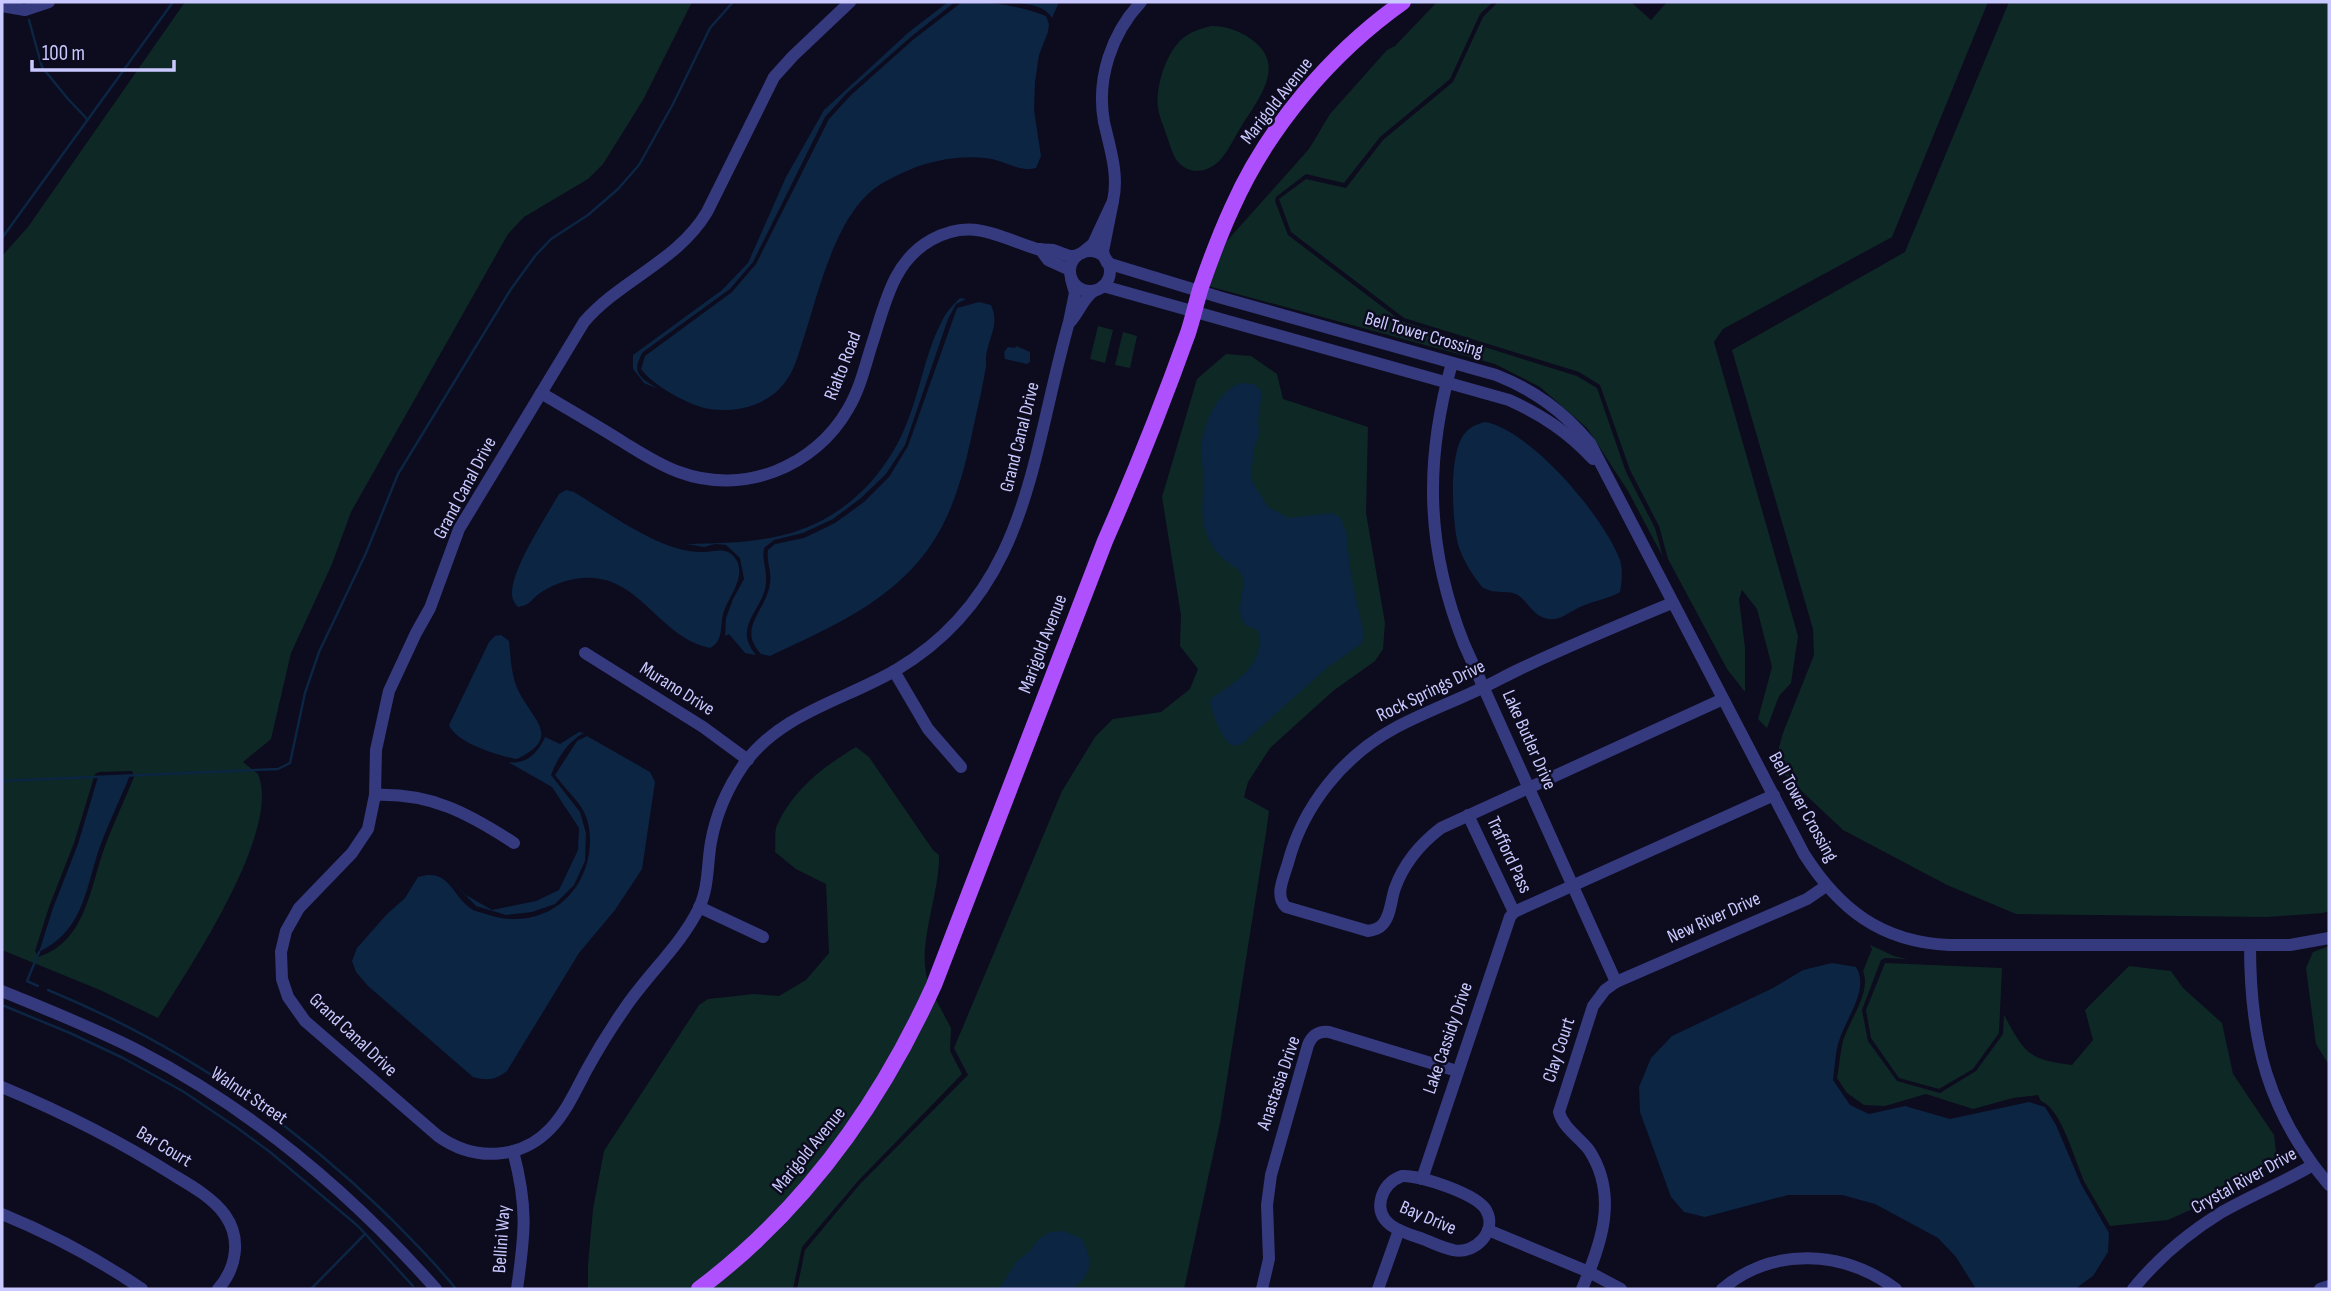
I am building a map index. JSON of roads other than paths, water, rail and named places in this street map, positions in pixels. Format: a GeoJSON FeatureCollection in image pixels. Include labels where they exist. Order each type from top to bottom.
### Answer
{"type":"FeatureCollection","features":[{"type":"Feature","properties":{"kind":"main road","name":"Marigold Avenue"},"geometry":{"type":"LineString","coordinates":[[699,1289],[758,1240],[824,1169],[881,1087],[917,1021],[939,972],[1105,541],[1128,489],[1232,208],[1271,137],[1338,58],[1403,2]]}},
{"type":"Feature","properties":{"kind":"street"},"geometry":{"type":"LineString","coordinates":[[2,6],[25,10],[49,2]]}},
{"type":"Feature","properties":{"kind":"street","name":"Grand Canal Drive"},"geometry":{"type":"LineString","coordinates":[[850,2],[774,77],[707,212],[695,230],[681,245],[603,302],[577,331],[459,529],[441,584],[389,691],[376,750],[375,795],[371,820],[358,846],[299,908],[290,923],[281,952],[282,979],[288,997],[305,1021],[447,1143],[470,1152],[513,1152],[536,1141],[560,1118],[626,1007],[699,907],[708,877],[711,841],[717,816],[725,796],[747,760],[775,734],[805,713],[894,671],[918,655],[952,626],[983,590],[1017,525],[1026,496],[1075,293],[1070,275]]}},
{"type":"Feature","properties":{"kind":"street"},"geometry":{"type":"LineString","coordinates":[[1113,201],[1093,244],[1072,262],[1070,275],[1080,289],[1098,288],[1109,274],[1103,247],[1113,201],[1116,176],[1104,118],[1103,82],[1116,38],[1141,2]]}},
{"type":"Feature","properties":{"kind":"street","name":"Rialto Road"},"geometry":{"type":"LineString","coordinates":[[541,393],[659,464],[681,473],[716,480],[741,480],[762,476],[793,464],[810,453],[826,439],[845,415],[858,389],[893,282],[902,266],[921,246],[950,232],[970,229],[998,234],[1069,256],[1080,254]]}},
{"type":"Feature","properties":{"kind":"street","name":"Rialto Road"},"geometry":{"type":"LineString","coordinates":[[1040,249],[1048,260],[1070,275]]}},
{"type":"Feature","properties":{"kind":"street"},"geometry":{"type":"LineString","coordinates":[[1080,254],[1097,253],[1106,261]]}},
{"type":"Feature","properties":{"kind":"street","name":"Bell Tower Crossing"},"geometry":{"type":"LineString","coordinates":[[1106,261],[1200,292],[1496,375],[1517,383],[1554,406],[1590,443],[1804,854],[1826,886],[1864,920],[1899,936],[1924,943],[1949,945],[2290,945],[2329,938]]}},
{"type":"Feature","properties":{"kind":"street","name":"Grand Canal Drive"},"geometry":{"type":"LineString","coordinates":[[1069,322],[1076,316],[1088,295],[1098,288]]}},
{"type":"Feature","properties":{"kind":"street","name":"Bell Tower Crossing"},"geometry":{"type":"LineString","coordinates":[[1098,288],[1278,334],[1509,400],[1548,419],[1575,439],[1602,470]]}},
{"type":"Feature","properties":{"kind":"street"},"geometry":{"type":"LineString","coordinates":[[1278,334],[1283,315]]}},
{"type":"Feature","properties":{"kind":"street","name":"Lake Butler Drive"},"geometry":{"type":"LineString","coordinates":[[1452,363],[1434,454],[1432,504],[1434,538],[1445,592],[1484,687],[1573,886]]}},
{"type":"Feature","properties":{"kind":"street","name":"Rock Springs Drive"},"geometry":{"type":"LineString","coordinates":[[1672,603],[1518,669],[1393,729],[1374,741],[1339,771],[1314,802],[1297,837],[1280,893],[1282,903],[1286,907],[1368,931],[1375,930],[1385,923],[1403,870],[1415,852],[1441,828],[1723,699]]}},
{"type":"Feature","properties":{"kind":"street","name":"Murano Drive"},"geometry":{"type":"LineString","coordinates":[[585,653],[703,727],[747,760]]}},
{"type":"Feature","properties":{"kind":"street"},"geometry":{"type":"LineString","coordinates":[[894,671],[928,729],[961,767]]}},
{"type":"Feature","properties":{"kind":"street"},"geometry":{"type":"LineString","coordinates":[[375,795],[399,794],[461,810],[514,843]]}},
{"type":"Feature","properties":{"kind":"street"},"geometry":{"type":"LineString","coordinates":[[1514,912],[1774,795]]}},
{"type":"Feature","properties":{"kind":"street","name":"Trafford Pass"},"geometry":{"type":"LineString","coordinates":[[1468,814],[1514,912]]}},
{"type":"Feature","properties":{"kind":"street"},"geometry":{"type":"LineString","coordinates":[[1573,886],[1616,982]]}},
{"type":"Feature","properties":{"kind":"street","name":"New River Drive"},"geometry":{"type":"LineString","coordinates":[[1616,982],[1807,899],[1826,886]]}},
{"type":"Feature","properties":{"kind":"street"},"geometry":{"type":"LineString","coordinates":[[699,907],[763,937]]}},
{"type":"Feature","properties":{"kind":"street","name":"Lake Cassidy Drive"},"geometry":{"type":"LineString","coordinates":[[1422,1179],[1510,917],[1514,912]]}},
{"type":"Feature","properties":{"kind":"street"},"geometry":{"type":"LineString","coordinates":[[2250,945],[2253,1019],[2263,1066],[2283,1115],[2313,1165],[2329,1185]]}},
{"type":"Feature","properties":{"kind":"street","name":"Clay Court"},"geometry":{"type":"LineString","coordinates":[[1581,1289],[1603,1231],[1606,1211],[1604,1190],[1594,1159],[1563,1122],[1560,1107],[1593,1006],[1605,990],[1616,982]]}},
{"type":"Feature","properties":{"kind":"street","name":"Walnut Street"},"geometry":{"type":"LineString","coordinates":[[2,991],[64,1016],[136,1050],[206,1089],[250,1119],[301,1157],[352,1201],[436,1289]]}},
{"type":"Feature","properties":{"kind":"street","name":"Anastasia Drive"},"geometry":{"type":"LineString","coordinates":[[1262,1289],[1269,1259],[1267,1214],[1270,1175],[1312,1037],[1320,1032],[1329,1032],[1457,1071]]}},
{"type":"Feature","properties":{"kind":"street","name":"Bar Court"},"geometry":{"type":"LineString","coordinates":[[2,1087],[107,1136],[183,1181],[220,1208],[232,1226],[235,1247],[230,1272],[218,1289]]}},
{"type":"Feature","properties":{"kind":"street","name":"Bellini Way"},"geometry":{"type":"LineString","coordinates":[[513,1152],[526,1216],[517,1289]]}},
{"type":"Feature","properties":{"kind":"street","name":"Crystal River Drive"},"geometry":{"type":"LineString","coordinates":[[2133,1289],[2164,1255],[2200,1227],[2313,1165]]}},
{"type":"Feature","properties":{"kind":"street","name":"Bay Drive"},"geometry":{"type":"LineString","coordinates":[[1408,1176],[1422,1179],[1476,1200],[1486,1209],[1488,1230],[1478,1245],[1461,1251],[1449,1249],[1388,1224],[1380,1204],[1383,1193],[1388,1184],[1397,1178],[1408,1176]]}},
{"type":"Feature","properties":{"kind":"street"},"geometry":{"type":"LineString","coordinates":[[2,1214],[37,1228],[81,1251],[142,1289]]}},
{"type":"Feature","properties":{"kind":"street"},"geometry":{"type":"LineString","coordinates":[[1378,1289],[1399,1230]]}},
{"type":"Feature","properties":{"kind":"street"},"geometry":{"type":"LineString","coordinates":[[1488,1230],[1589,1272],[1621,1289]]}},
{"type":"Feature","properties":{"kind":"street"},"geometry":{"type":"LineString","coordinates":[[1722,1289],[1743,1274],[1764,1265],[1793,1258],[1849,1264],[1867,1271],[1896,1289]]}},
{"type":"Feature","properties":{"kind":"street"},"geometry":{"type":"LineString","coordinates":[[2320,1289],[2329,1286]]}},
{"type":"Feature","properties":{"kind":"water"},"geometry":{"type":"Polygon","coordinates":[[[948,2],[955,2],[848,92],[825,117],[753,262],[730,289],[643,352],[637,365],[639,374],[658,389],[644,383],[633,369],[633,355],[722,290],[748,263],[786,177],[824,110],[909,32],[948,2]]]}},
{"type":"Feature","properties":{"kind":"water"},"geometry":{"type":"Polygon","coordinates":[[[962,2],[1004,5],[1046,16],[1048,32],[1039,55],[1035,82],[1034,110],[1041,156],[1036,168],[1024,169],[985,158],[957,158],[916,167],[878,186],[863,199],[840,234],[789,376],[779,390],[761,402],[730,410],[709,409],[682,399],[654,382],[641,369],[645,356],[732,292],[756,264],[829,119],[851,95],[914,39],[962,2]]]}},
{"type":"Feature","properties":{"kind":"water"},"geometry":{"type":"Polygon","coordinates":[[[1009,2],[1059,2],[1052,18],[1039,7],[1009,2]]]}},
{"type":"Feature","properties":{"kind":"water"},"geometry":{"type":"Polygon","coordinates":[[[960,298],[966,299],[956,304],[948,319],[905,445],[886,474],[861,498],[833,519],[803,533],[774,540],[764,548],[764,592],[751,618],[747,635],[749,645],[756,655],[745,653],[729,634],[725,636],[726,618],[744,579],[740,558],[726,545],[704,547],[687,544],[748,541],[783,535],[824,519],[860,493],[888,460],[899,440],[913,407],[937,331],[946,313],[960,298]]]}},
{"type":"Feature","properties":{"kind":"water"},"geometry":{"type":"Polygon","coordinates":[[[979,302],[991,305],[994,328],[986,354],[986,367],[965,465],[951,507],[937,536],[899,581],[876,600],[798,643],[770,656],[761,654],[751,635],[770,583],[768,550],[775,544],[804,538],[835,523],[864,502],[889,477],[908,446],[957,308],[979,302]]]}},
{"type":"Feature","properties":{"kind":"water"},"geometry":{"type":"Polygon","coordinates":[[[1016,346],[1030,352],[1030,362],[1027,364],[1005,359],[1004,352],[1008,347],[1016,346]]]}},
{"type":"Feature","properties":{"kind":"water"},"geometry":{"type":"Polygon","coordinates":[[[1241,383],[1254,384],[1262,391],[1259,434],[1254,449],[1251,477],[1253,483],[1268,507],[1289,518],[1332,513],[1340,517],[1346,531],[1351,575],[1364,635],[1361,644],[1328,667],[1243,743],[1235,746],[1221,732],[1210,702],[1247,671],[1253,662],[1258,653],[1258,630],[1247,626],[1241,617],[1242,575],[1217,552],[1203,523],[1204,478],[1201,449],[1208,420],[1218,401],[1232,387],[1241,383]]]}},
{"type":"Feature","properties":{"kind":"water"},"geometry":{"type":"Polygon","coordinates":[[[1485,422],[1503,428],[1544,458],[1599,521],[1620,560],[1620,592],[1559,618],[1549,619],[1538,615],[1517,595],[1482,587],[1468,567],[1458,544],[1453,486],[1456,453],[1460,441],[1470,428],[1485,422]]]}},
{"type":"Feature","properties":{"kind":"water"},"geometry":{"type":"Polygon","coordinates":[[[566,490],[574,492],[637,531],[671,546],[688,551],[722,550],[734,556],[739,567],[738,580],[724,611],[720,636],[715,645],[710,648],[691,641],[675,631],[631,593],[597,578],[561,582],[540,593],[528,604],[518,607],[513,601],[512,593],[518,570],[559,494],[566,490]]]}},
{"type":"Feature","properties":{"kind":"water"},"geometry":{"type":"Polygon","coordinates":[[[501,635],[509,641],[517,688],[541,729],[538,744],[517,759],[489,752],[469,743],[453,732],[449,725],[489,642],[495,636],[501,635]]]}},
{"type":"Feature","properties":{"kind":"water"},"geometry":{"type":"Polygon","coordinates":[[[579,732],[584,733],[564,751],[551,775],[580,812],[586,833],[585,861],[574,885],[555,904],[532,912],[506,915],[476,906],[449,878],[466,895],[492,910],[536,901],[559,890],[578,850],[579,828],[552,787],[508,762],[520,762],[531,757],[545,737],[560,744],[579,732]]]}},
{"type":"Feature","properties":{"kind":"water"},"geometry":{"type":"Polygon","coordinates":[[[587,736],[650,772],[655,782],[642,869],[615,910],[579,953],[507,1071],[491,1079],[473,1077],[368,986],[356,972],[352,961],[357,948],[405,898],[418,877],[429,875],[444,879],[473,910],[508,919],[543,914],[558,906],[580,880],[587,863],[590,831],[580,805],[555,775],[577,741],[587,736]]]}},
{"type":"Feature","properties":{"kind":"water"},"geometry":{"type":"Polygon","coordinates":[[[130,775],[102,842],[80,910],[65,933],[39,952],[78,844],[98,777],[130,775]]]}},
{"type":"Feature","properties":{"kind":"water"},"geometry":{"type":"Polygon","coordinates":[[[1832,963],[1856,967],[1860,976],[1859,994],[1838,1046],[1833,1080],[1850,1105],[1869,1114],[1905,1106],[1950,1119],[2029,1102],[2045,1107],[2056,1125],[2081,1184],[2109,1233],[2108,1252],[2093,1276],[2075,1289],[1976,1289],[1956,1257],[1938,1238],[1875,1204],[1842,1195],[1788,1195],[1705,1217],[1684,1212],[1671,1197],[1640,1112],[1639,1087],[1651,1058],[1672,1036],[1773,988],[1803,970],[1832,963]]]}},
{"type":"Feature","properties":{"kind":"water"},"geometry":{"type":"Polygon","coordinates":[[[1064,1231],[1082,1239],[1088,1254],[1089,1267],[1079,1283],[1072,1289],[999,1289],[1017,1261],[1029,1252],[1039,1239],[1050,1232],[1064,1231]]]}},
{"type":"Feature","properties":{"kind":"waterway"},"geometry":{"type":"LineString","coordinates":[[2,238],[173,2]]}},
{"type":"Feature","properties":{"kind":"waterway"},"geometry":{"type":"LineString","coordinates":[[2,781],[278,769],[290,763],[305,693],[319,652],[366,553],[398,474],[511,289],[535,256],[551,239],[588,215],[618,189],[639,165],[673,104],[710,28],[733,2]]}},
{"type":"Feature","properties":{"kind":"waterway"},"geometry":{"type":"LineString","coordinates":[[29,20],[42,67],[87,119]]}},
{"type":"Feature","properties":{"kind":"waterway"},"geometry":{"type":"LineString","coordinates":[[38,986],[27,981],[39,952]]}},
{"type":"Feature","properties":{"kind":"waterway"},"geometry":{"type":"LineString","coordinates":[[48,990],[94,1010],[182,1057],[265,1112],[305,1142],[380,1208],[429,1257],[456,1289]]}},
{"type":"Feature","properties":{"kind":"waterway"},"geometry":{"type":"LineString","coordinates":[[2,1005],[123,1058],[184,1092],[236,1127],[358,1226],[413,1286]]}},
{"type":"Feature","properties":{"kind":"waterway"},"geometry":{"type":"LineString","coordinates":[[311,1289],[365,1234]]}}]}
